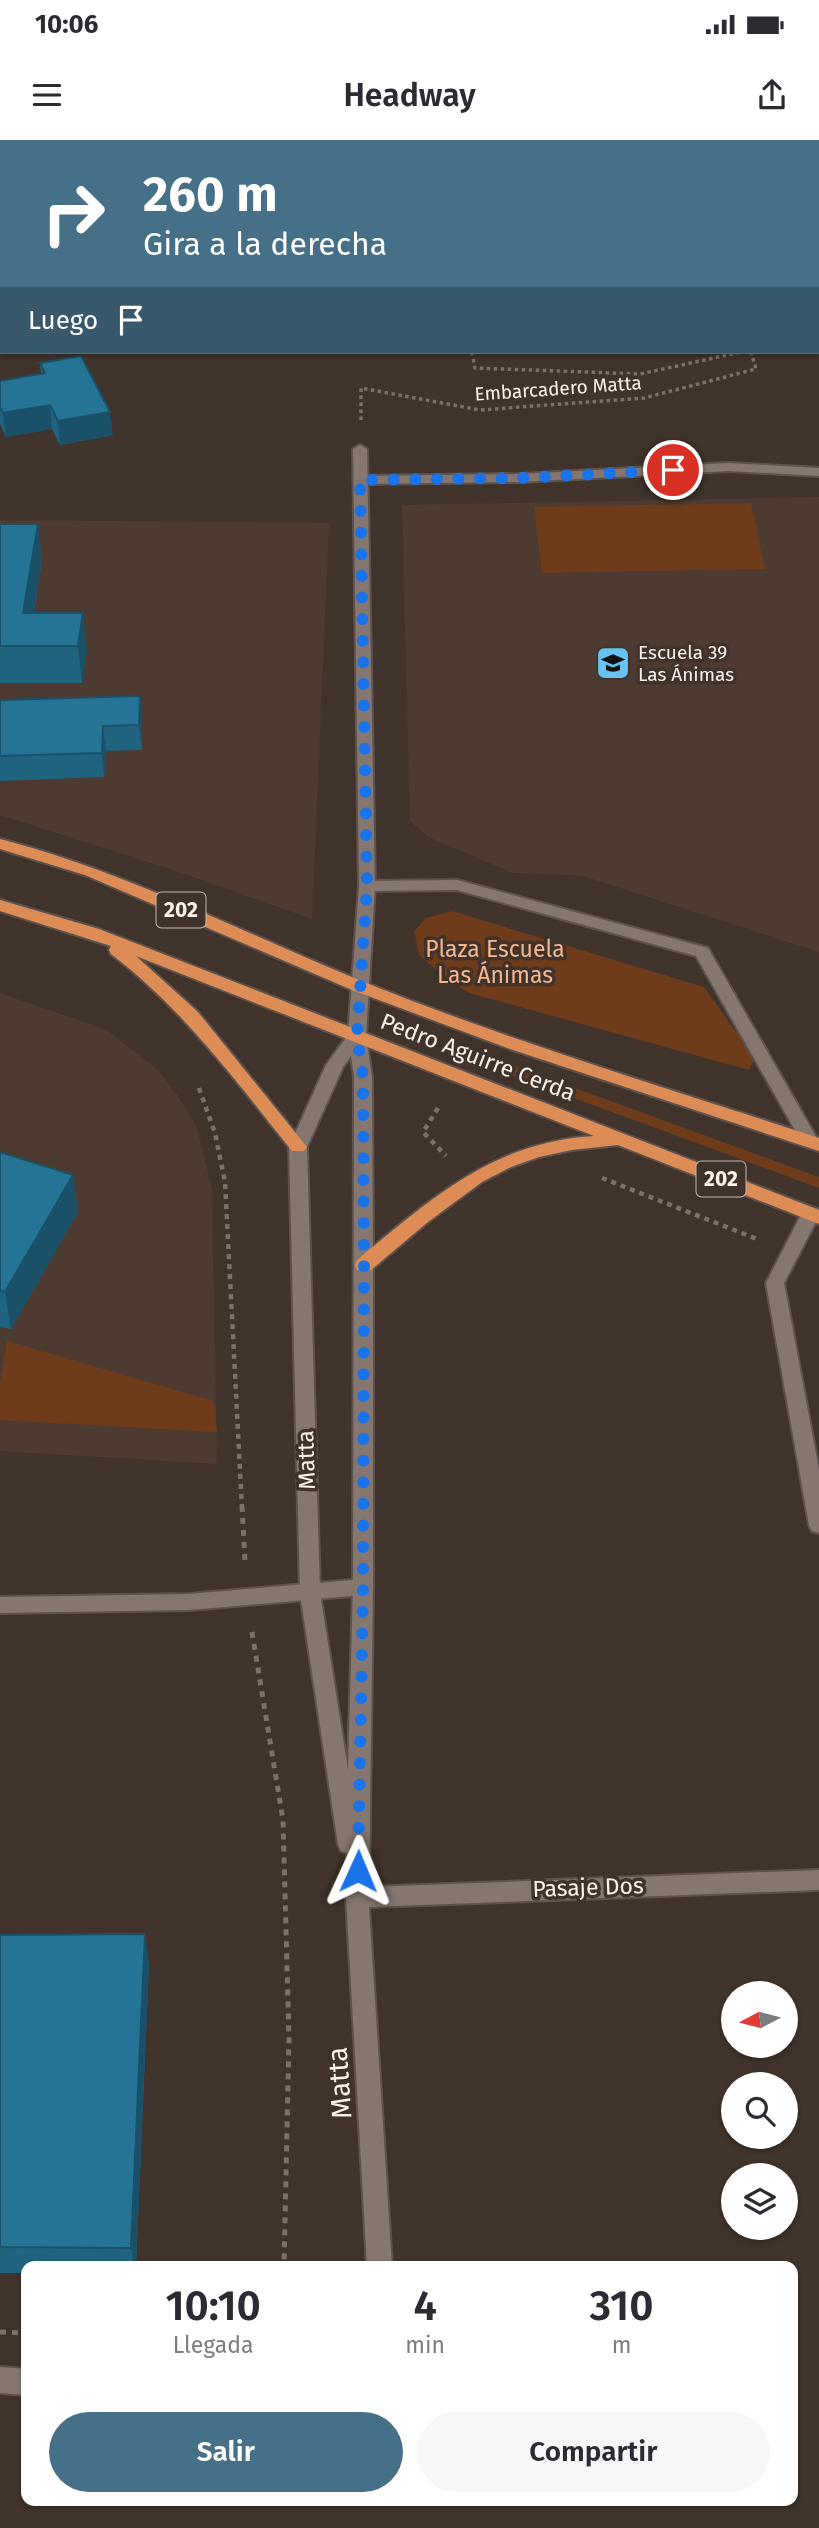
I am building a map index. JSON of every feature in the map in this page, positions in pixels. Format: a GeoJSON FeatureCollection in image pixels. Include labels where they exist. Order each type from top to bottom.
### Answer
{"type":"FeatureCollection","features":[{"type":"Feature","properties":{"kind":"highway","name":"Pedro Aguirre Cerda"},"geometry":{"type":"LineString","coordinates":[[0,844],[91,871],[358,986],[516,1045],[815,1143]]}},
{"type":"Feature","properties":{"kind":"highway","name":"Pedro Aguirre Cerda"},"geometry":{"type":"LineString","coordinates":[[0,905],[93,933],[815,1215]]}},
{"type":"Feature","properties":{"kind":"highway"},"geometry":{"type":"LineString","coordinates":[[93,933],[135,963],[174,997],[202,1027],[298,1147]]}},
{"type":"Feature","properties":{"kind":"highway"},"geometry":{"type":"LineString","coordinates":[[364,1265],[467,1181],[499,1163],[563,1144],[623,1140]]}},
{"type":"Feature","properties":{"kind":"street","name":"Matta"},"geometry":{"type":"LineString","coordinates":[[360,449],[367,886],[358,986],[357,1036],[363,1077],[364,1265],[363,1587],[357,1896],[380,2261]]}},
{"type":"Feature","properties":{"kind":"street"},"geometry":{"type":"LineString","coordinates":[[360,480],[519,478],[729,467],[819,472]]}},
{"type":"Feature","properties":{"kind":"street"},"geometry":{"type":"LineString","coordinates":[[367,886],[457,885],[702,952],[815,1143]]}},
{"type":"Feature","properties":{"kind":"street","name":"Matta"},"geometry":{"type":"LineString","coordinates":[[357,1036],[335,1065],[298,1147],[310,1593],[357,1896]]}},
{"type":"Feature","properties":{"kind":"street"},"geometry":{"type":"LineString","coordinates":[[815,1215],[789,1252],[775,1283],[792,1390],[819,1525]]}},
{"type":"Feature","properties":{"kind":"street"},"geometry":{"type":"LineString","coordinates":[[0,1605],[189,1602],[363,1587]]}},
{"type":"Feature","properties":{"kind":"street","name":"Pasaje Dos"},"geometry":{"type":"LineString","coordinates":[[357,1896],[819,1880]]}},
{"type":"Feature","properties":{"kind":"street"},"geometry":{"type":"LineString","coordinates":[[0,2380],[21,2382]]}},
{"type":"Feature","properties":{"kind":"path","name":"Embarcadero Matta"},"geometry":{"type":"LineString","coordinates":[[472,354],[475,368],[640,374],[732,354]]}},
{"type":"Feature","properties":{"kind":"path","name":"Embarcadero Matta"},"geometry":{"type":"LineString","coordinates":[[360,449],[361,388],[480,410],[644,398],[756,369],[752,354]]}},
{"type":"Feature","properties":{"kind":"path"},"geometry":{"type":"LineString","coordinates":[[0,2332],[21,2333]]}},
{"type":"Feature","properties":{"kind":"shaded area","name":"Escuela 39 Las Ánimas"},"geometry":{"type":"Polygon","coordinates":[[[819,497],[819,952],[583,876],[513,873],[428,837],[410,821],[402,505],[819,497]]]}},
{"type":"Feature","properties":{"kind":"shaded area"},"geometry":{"type":"Polygon","coordinates":[[[0,520],[329,523],[312,919],[176,871],[0,815],[0,520]]]}},
{"type":"Feature","properties":{"kind":"shaded area"},"geometry":{"type":"Polygon","coordinates":[[[0,993],[107,1030],[157,1069],[197,1127],[212,1191],[217,1464],[0,1451],[0,993]]]}},
{"type":"Feature","properties":{"kind":"green space"},"geometry":{"type":"Polygon","coordinates":[[[751,503],[765,569],[542,573],[534,507],[751,503]]]}},
{"type":"Feature","properties":{"kind":"green space","name":"Plaza Escuela Las Ánimas"},"geometry":{"type":"Polygon","coordinates":[[[452,911],[704,987],[755,1058],[749,1070],[469,993],[443,976],[419,955],[414,931],[426,918],[452,911]]]}},
{"type":"Feature","properties":{"kind":"green space"},"geometry":{"type":"Polygon","coordinates":[[[504,1062],[819,1177],[819,1188],[497,1070],[504,1062]]]}},
{"type":"Feature","properties":{"kind":"green space"},"geometry":{"type":"Polygon","coordinates":[[[7,1341],[214,1401],[217,1432],[0,1420],[0,1383],[7,1341]]]}},
{"type":"Feature","properties":{"kind":"building"},"geometry":{"type":"Polygon","coordinates":[[[81,356],[110,412],[58,421],[50,405],[3,413],[0,407],[0,381],[45,373],[40,363],[81,356]]]}},
{"type":"Feature","properties":{"kind":"building"},"geometry":{"type":"Polygon","coordinates":[[[0,524],[38,524],[23,613],[83,613],[78,646],[0,646],[0,524]]]}},
{"type":"Feature","properties":{"kind":"building"},"geometry":{"type":"Polygon","coordinates":[[[140,696],[139,725],[103,726],[102,753],[0,756],[0,700],[140,696]]]}},
{"type":"Feature","properties":{"kind":"building"},"geometry":{"type":"Polygon","coordinates":[[[0,1152],[73,1175],[5,1292],[0,1291],[0,1152]]]}},
{"type":"Feature","properties":{"kind":"building"},"geometry":{"type":"Polygon","coordinates":[[[145,1934],[131,2248],[0,2247],[0,1935],[145,1934]]]}},
{"type":"Feature","properties":{"kind":"place","name":"Escuela 39 Las Ánimas"},"geometry":{"type":"Point","coordinates":[613,663]}},
{"type":"Feature","properties":{"kind":"route"},"geometry":{"type":"LineString","coordinates":[[358,1871],[363,1587],[364,1265],[363,1077],[357,1036],[358,986],[367,886],[360,480],[519,478],[673,470]]}}]}
